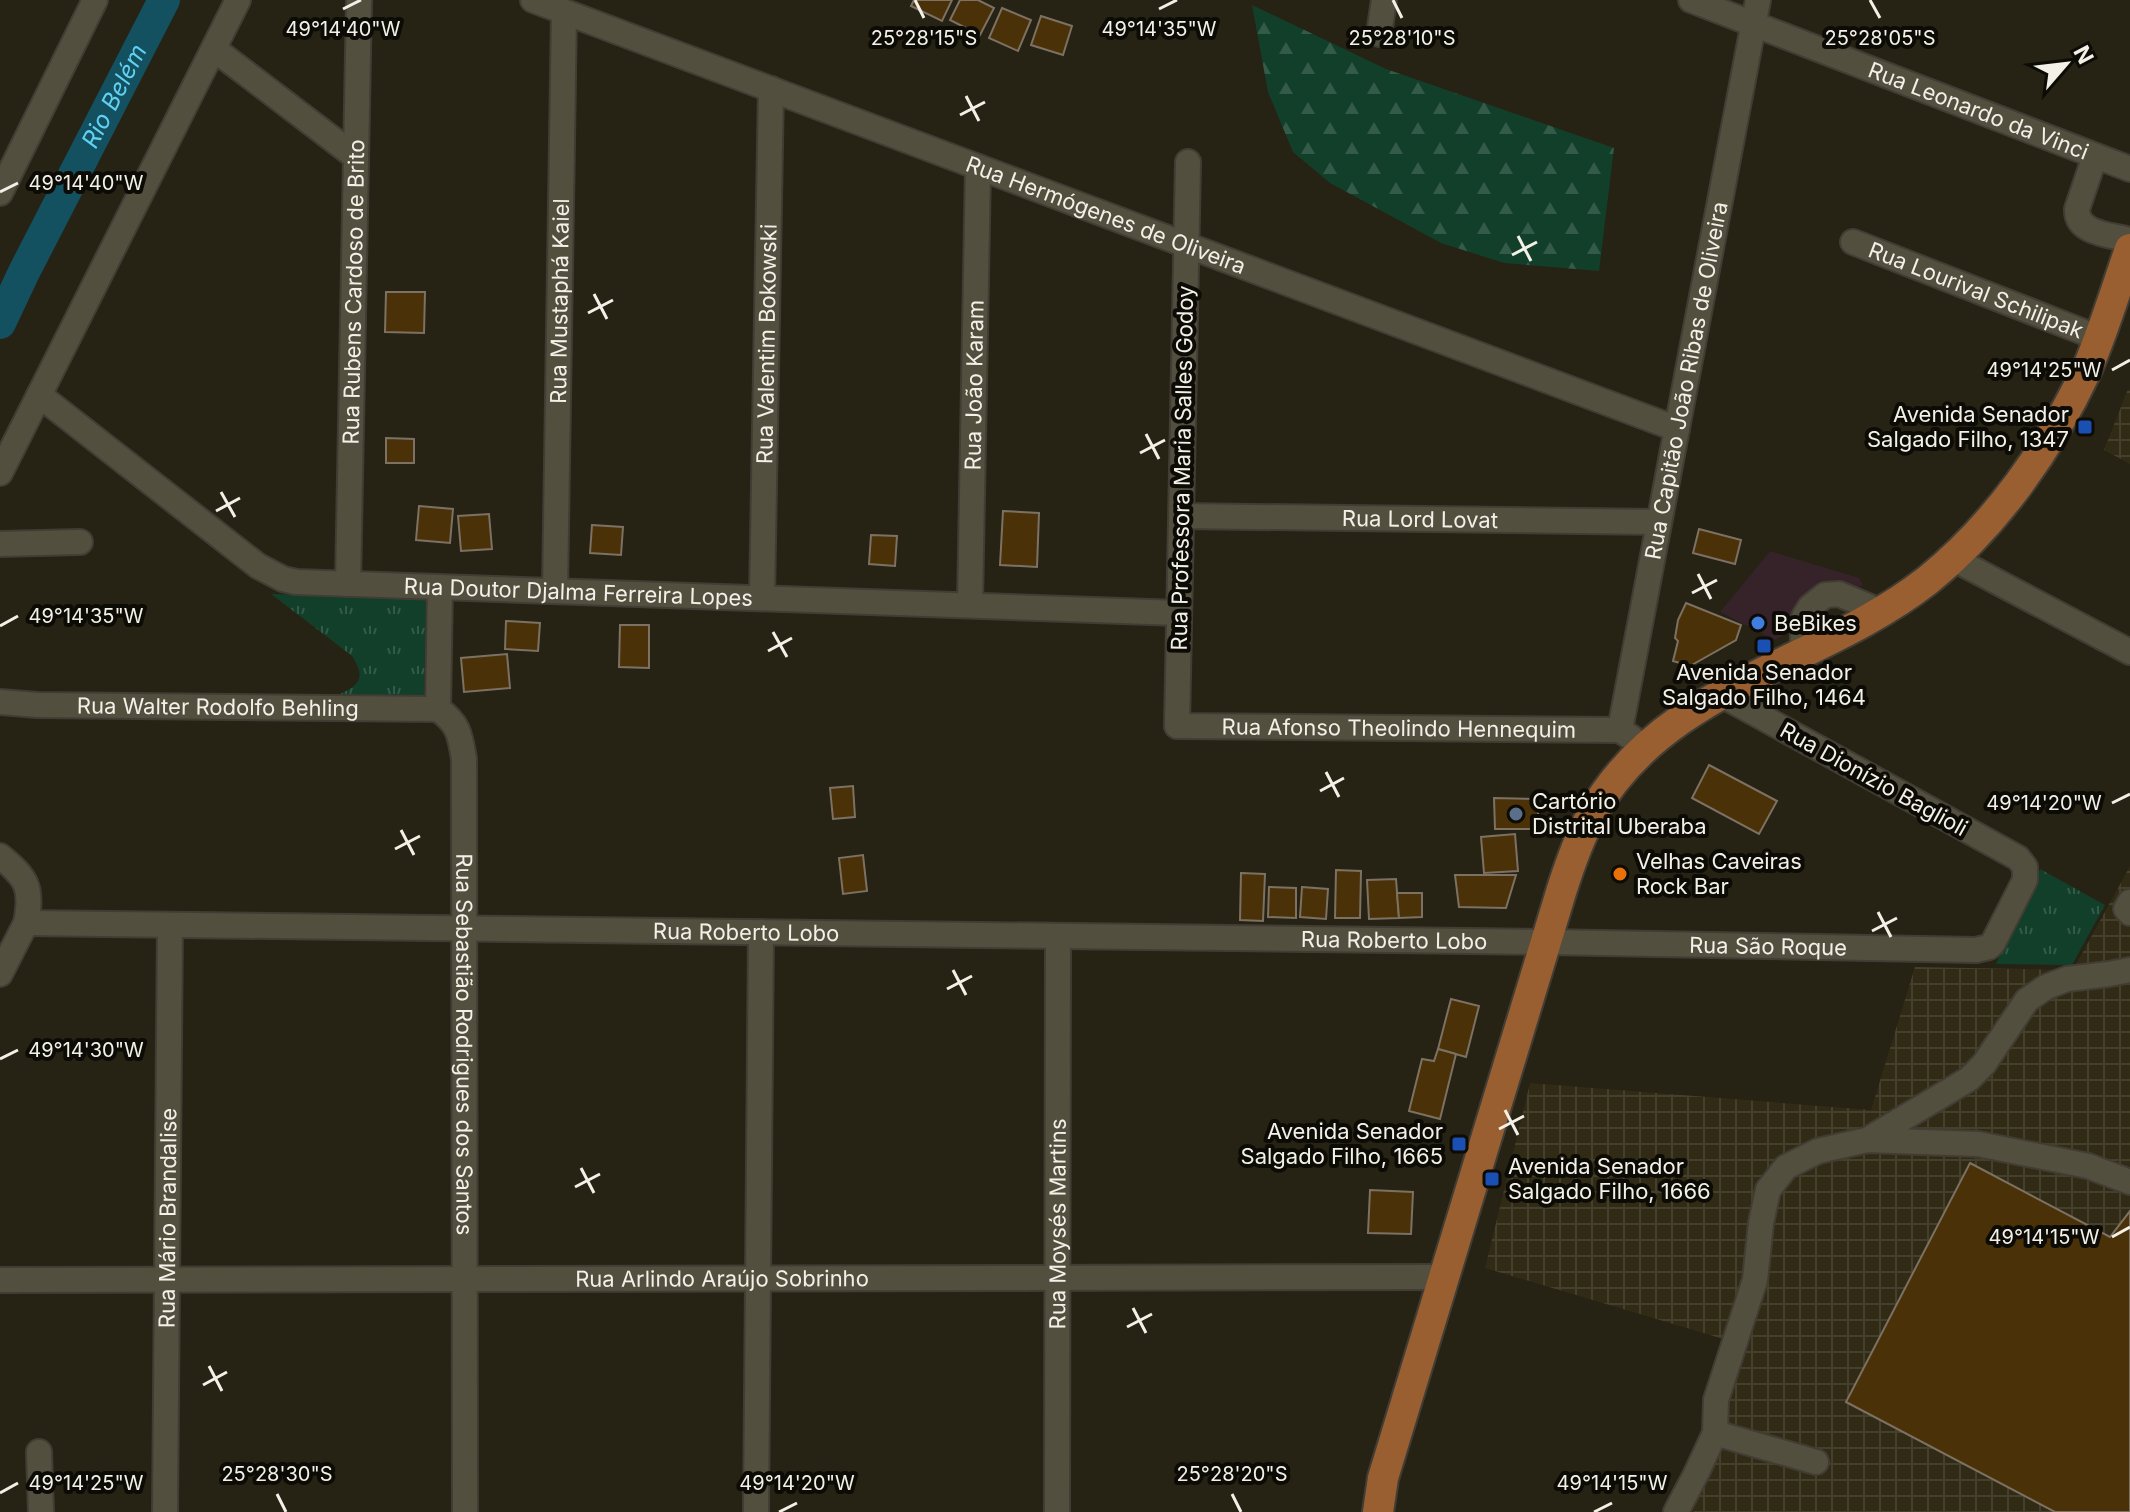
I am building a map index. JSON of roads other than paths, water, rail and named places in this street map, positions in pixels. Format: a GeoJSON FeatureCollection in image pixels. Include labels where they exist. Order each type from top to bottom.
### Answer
{"type":"FeatureCollection","features":[{"type":"Feature","properties":{"kind":"main road"},"geometry":{"type":"LineString","coordinates":[[1378,1512],[1383,1478],[1546,942],[1572,860],[1592,815],[1615,780],[1646,746],[1681,718],[1720,694],[1882,612],[1952,558],[1997,510],[2038,456],[2073,397],[2099,338],[2130,249]]}},
{"type":"Feature","properties":{"kind":"main road"},"geometry":{"type":"LineString","coordinates":[[1364,1512],[1383,1478]]}},
{"type":"Feature","properties":{"kind":"street"},"geometry":{"type":"LineString","coordinates":[[0,193],[95,0]]}},
{"type":"Feature","properties":{"kind":"street"},"geometry":{"type":"LineString","coordinates":[[0,473],[238,0]]}},
{"type":"Feature","properties":{"kind":"street","name":"Rua Rubens Cardoso de Brito"},"geometry":{"type":"LineString","coordinates":[[348,584],[359,0]]}},
{"type":"Feature","properties":{"kind":"street","name":"Rua Hermógenes de Oliveira"},"geometry":{"type":"LineString","coordinates":[[533,0],[1677,429]]}},
{"type":"Feature","properties":{"kind":"street"},"geometry":{"type":"LineString","coordinates":[[1379,34],[1384,0]]}},
{"type":"Feature","properties":{"kind":"street","name":"Rua Leonardo da Vinci"},"geometry":{"type":"LineString","coordinates":[[1691,0],[2130,169]]}},
{"type":"Feature","properties":{"kind":"street","name":"Rua Capitão João Ribas de Oliveira"},"geometry":{"type":"LineString","coordinates":[[1620,730],[1758,0]]}},
{"type":"Feature","properties":{"kind":"street","name":"Rua Mustaphá Kaiel"},"geometry":{"type":"LineString","coordinates":[[555,591],[564,12]]}},
{"type":"Feature","properties":{"kind":"street"},"geometry":{"type":"LineString","coordinates":[[214,49],[356,157]]}},
{"type":"Feature","properties":{"kind":"street","name":"Rua Valentim Bokowski"},"geometry":{"type":"LineString","coordinates":[[762,598],[771,89]]}},
{"type":"Feature","properties":{"kind":"street"},"geometry":{"type":"LineString","coordinates":[[2095,156],[2076,217],[2079,223],[2091,230],[2130,240]]}},
{"type":"Feature","properties":{"kind":"street","name":"Rua Professora Maria Salles Godoy"},"geometry":{"type":"LineString","coordinates":[[1177,726],[1188,162]]}},
{"type":"Feature","properties":{"kind":"street","name":"Rua João Karam"},"geometry":{"type":"LineString","coordinates":[[970,605],[978,167]]}},
{"type":"Feature","properties":{"kind":"street","name":"Rua Lourival Schilipak"},"geometry":{"type":"LineString","coordinates":[[1853,242],[2099,338]]}},
{"type":"Feature","properties":{"kind":"street","name":"Rua Doutor Djalma Ferreira Lopes"},"geometry":{"type":"LineString","coordinates":[[39,395],[258,566],[296,582],[1179,613]]}},
{"type":"Feature","properties":{"kind":"street","name":"Rua Lord Lovat"},"geometry":{"type":"LineString","coordinates":[[1182,516],[1659,522]]}},
{"type":"Feature","properties":{"kind":"street"},"geometry":{"type":"LineString","coordinates":[[0,544],[80,542]]}},
{"type":"Feature","properties":{"kind":"street"},"geometry":{"type":"LineString","coordinates":[[1952,558],[2130,652]]}},
{"type":"Feature","properties":{"kind":"street"},"geometry":{"type":"LineString","coordinates":[[438,709],[440,587]]}},
{"type":"Feature","properties":{"kind":"street"},"geometry":{"type":"LineString","coordinates":[[1802,653],[1804,617],[1810,607],[1825,595],[1839,594],[1882,612]]}},
{"type":"Feature","properties":{"kind":"street","name":"Rua Dionízio Baglioli"},"geometry":{"type":"LineString","coordinates":[[1720,694],[2018,858],[2025,867],[2025,880],[1997,938],[1989,947]]}},
{"type":"Feature","properties":{"kind":"street","name":"Rua Walter Rodolfo Behling"},"geometry":{"type":"LineString","coordinates":[[0,702],[37,705],[438,709]]}},
{"type":"Feature","properties":{"kind":"street","name":"Rua Sebastião Rodrigues dos Santos"},"geometry":{"type":"LineString","coordinates":[[438,709],[450,717],[456,726],[464,759],[465,1512]]}},
{"type":"Feature","properties":{"kind":"street","name":"Rua Afonso Theolindo Hennequim"},"geometry":{"type":"LineString","coordinates":[[1177,726],[1620,730]]}},
{"type":"Feature","properties":{"kind":"street"},"geometry":{"type":"LineString","coordinates":[[1620,730],[1646,746]]}},
{"type":"Feature","properties":{"kind":"street"},"geometry":{"type":"LineString","coordinates":[[0,856],[24,877],[30,899],[26,923],[0,974]]}},
{"type":"Feature","properties":{"kind":"street"},"geometry":{"type":"LineString","coordinates":[[2130,902],[2126,909],[2130,913]]}},
{"type":"Feature","properties":{"kind":"street","name":"Rua Roberto Lobo"},"geometry":{"type":"LineString","coordinates":[[26,923],[1546,942]]}},
{"type":"Feature","properties":{"kind":"street","name":"Rua Mário Brandalise"},"geometry":{"type":"LineString","coordinates":[[165,1512],[170,925]]}},
{"type":"Feature","properties":{"kind":"street"},"geometry":{"type":"LineString","coordinates":[[756,1512],[761,932]]}},
{"type":"Feature","properties":{"kind":"street","name":"Rua Moysés Martins"},"geometry":{"type":"LineString","coordinates":[[1057,1512],[1058,936]]}},
{"type":"Feature","properties":{"kind":"street","name":"Rua São Roque"},"geometry":{"type":"LineString","coordinates":[[1546,942],[1976,950],[1989,947]]}},
{"type":"Feature","properties":{"kind":"street"},"geometry":{"type":"LineString","coordinates":[[1867,1140],[1969,1079],[1984,1064],[2027,1000],[2046,987],[2067,979],[2130,970]]}},
{"type":"Feature","properties":{"kind":"street"},"geometry":{"type":"LineString","coordinates":[[1676,1512],[1715,1433],[1716,1400],[1755,1280],[1768,1190],[1786,1167],[1818,1151],[1867,1140],[1978,1144],[2088,1166],[2130,1182]]}},
{"type":"Feature","properties":{"kind":"street","name":"Rua Arlindo Araújo Sobrinho"},"geometry":{"type":"LineString","coordinates":[[0,1280],[1444,1277]]}},
{"type":"Feature","properties":{"kind":"street"},"geometry":{"type":"LineString","coordinates":[[1715,1433],[1816,1462]]}},
{"type":"Feature","properties":{"kind":"street"},"geometry":{"type":"LineString","coordinates":[[39,1452],[41,1512]]}},
{"type":"Feature","properties":{"kind":"waterway","name":"Rio Belém"},"geometry":{"type":"LineString","coordinates":[[0,323],[164,0]]}},
{"type":"Feature","properties":{"kind":"place","name":"Avenida Senador Salgado Filho, 1347"},"geometry":{"type":"Point","coordinates":[2085,427]}},
{"type":"Feature","properties":{"kind":"place","name":"BeBikes"},"geometry":{"type":"Point","coordinates":[1758,623]}},
{"type":"Feature","properties":{"kind":"place","name":"Avenida Senador Salgado Filho, 1464"},"geometry":{"type":"Point","coordinates":[1764,646]}},
{"type":"Feature","properties":{"kind":"place","name":"Cartório Distrital Uberaba"},"geometry":{"type":"Point","coordinates":[1516,814]}},
{"type":"Feature","properties":{"kind":"place","name":"Velhas Caveiras Rock Bar"},"geometry":{"type":"Point","coordinates":[1620,874]}},
{"type":"Feature","properties":{"kind":"place","name":"Avenida Senador Salgado Filho, 1665"},"geometry":{"type":"Point","coordinates":[1459,1144]}},
{"type":"Feature","properties":{"kind":"place","name":"Avenida Senador Salgado Filho, 1666"},"geometry":{"type":"Point","coordinates":[1492,1179]}}]}
